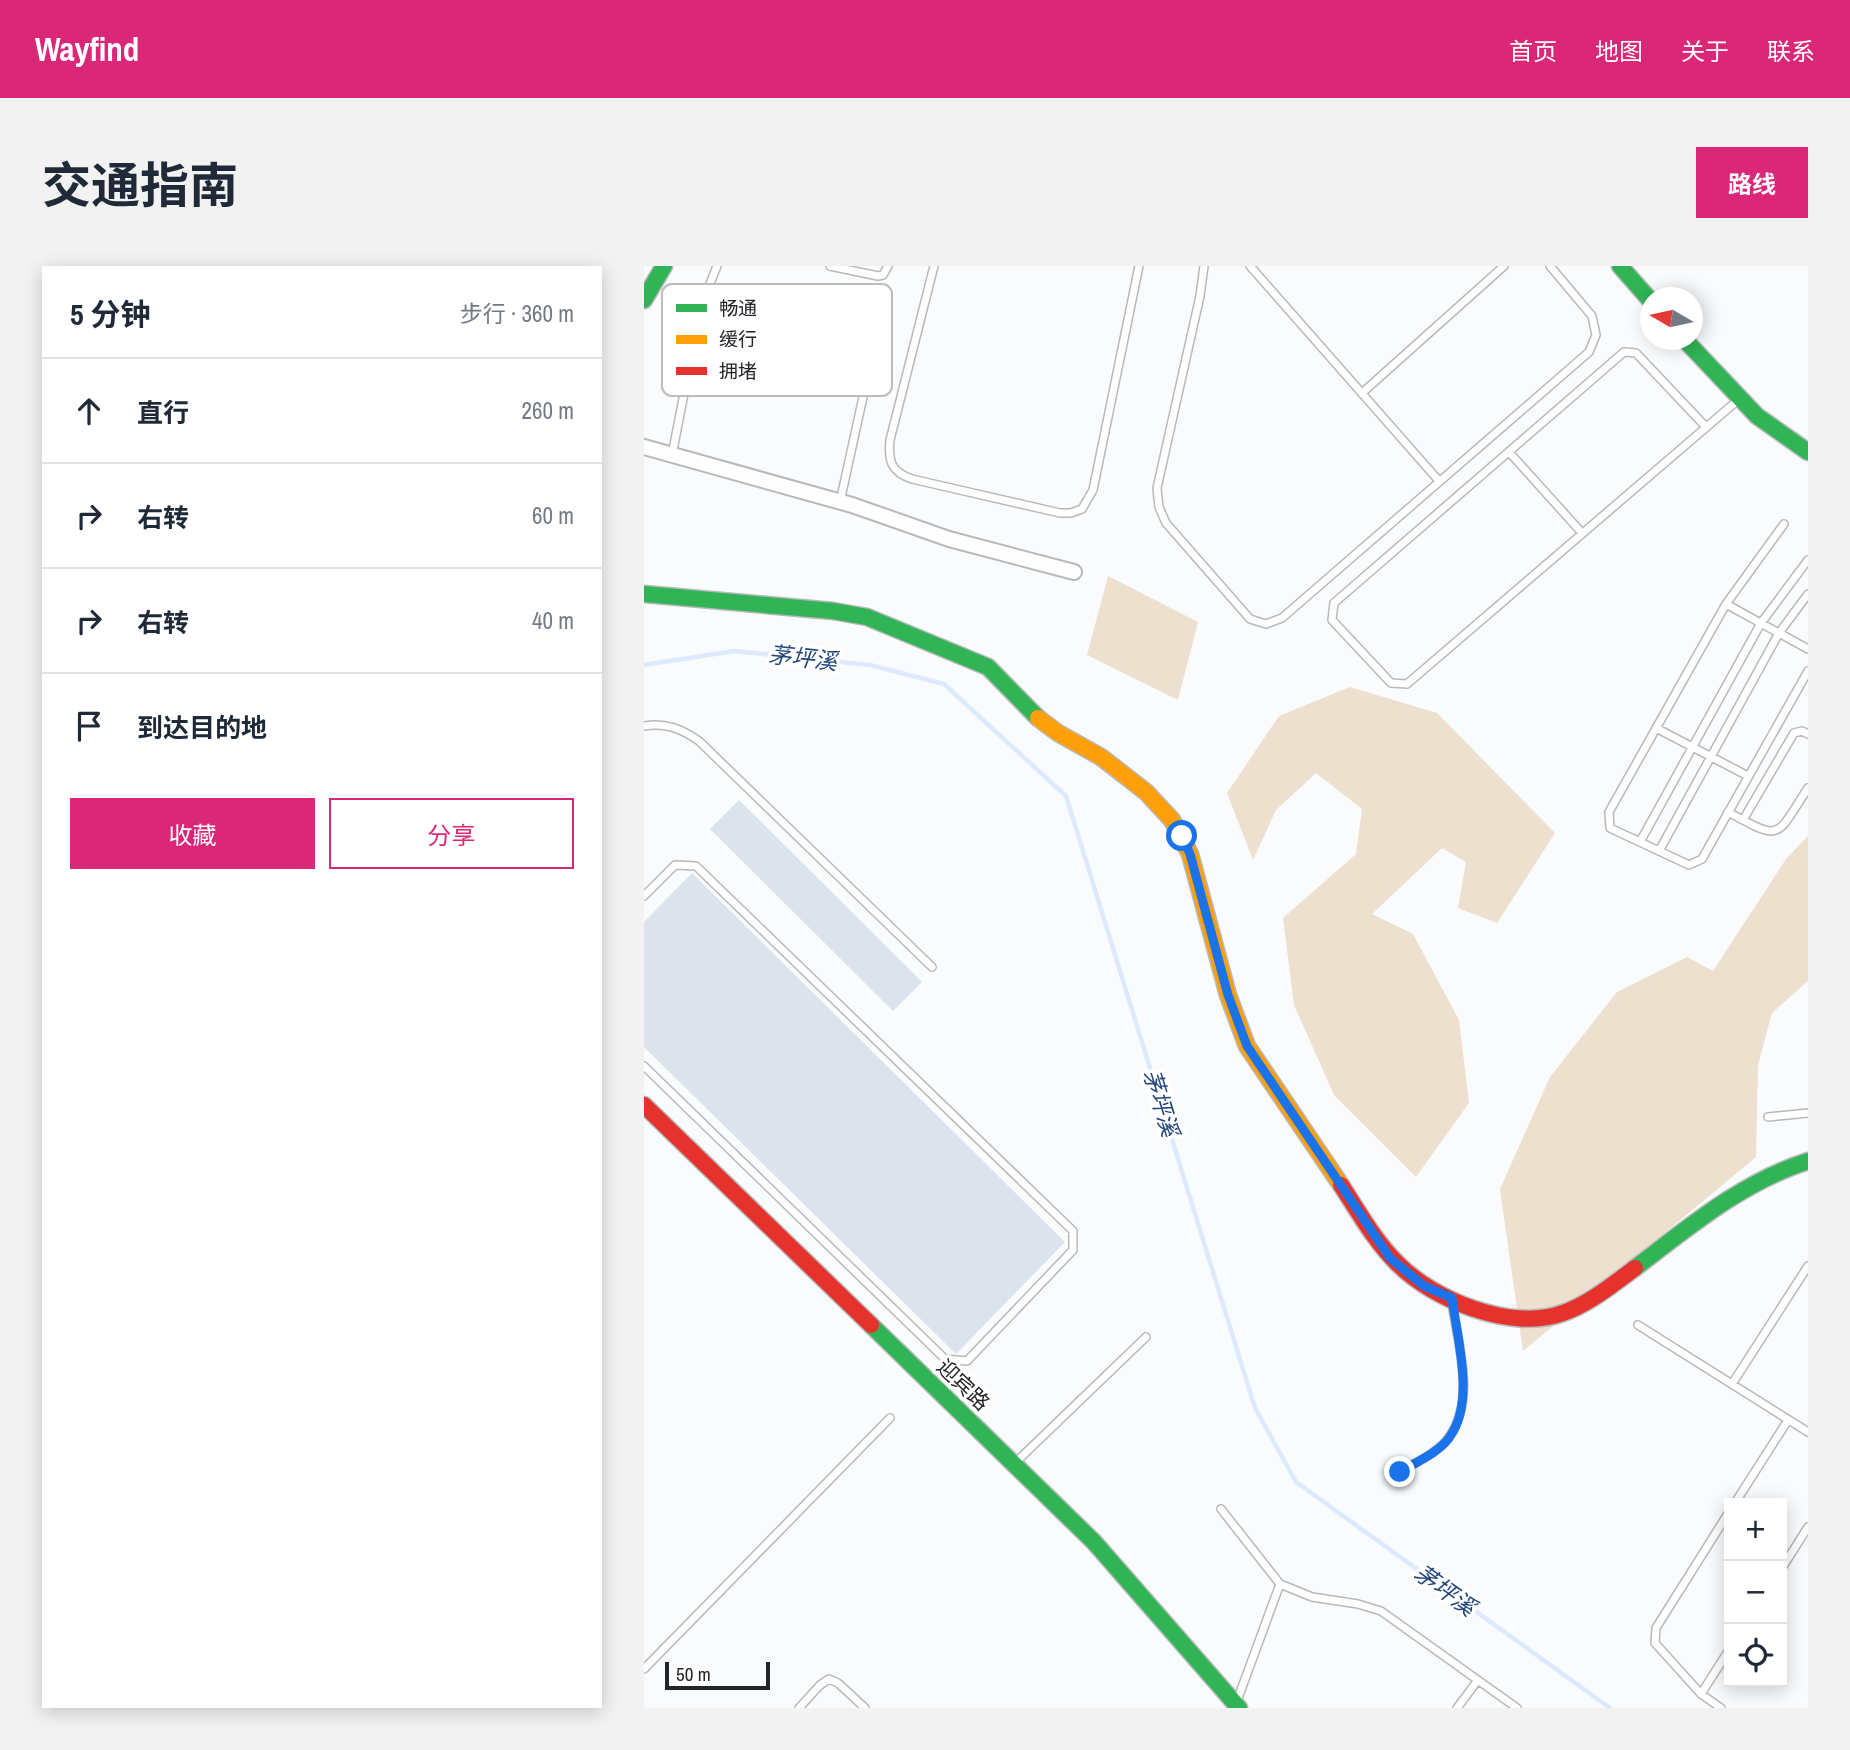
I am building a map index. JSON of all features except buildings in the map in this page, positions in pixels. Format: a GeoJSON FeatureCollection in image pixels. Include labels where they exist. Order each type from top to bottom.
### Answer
{"type":"FeatureCollection","features":[{"type":"Feature","properties":{"kind":"main road"},"geometry":{"type":"LineString","coordinates":[[644,300],[664,266]]}},
{"type":"Feature","properties":{"kind":"main road"},"geometry":{"type":"LineString","coordinates":[[1620,266],[1640,289]]}},
{"type":"Feature","properties":{"kind":"main road"},"geometry":{"type":"LineString","coordinates":[[1694,350],[1760,418],[1808,452]]}},
{"type":"Feature","properties":{"kind":"main road"},"geometry":{"type":"LineString","coordinates":[[644,594],[833,611],[867,617],[886,624],[988,667],[1037,718],[1101,757],[1146,792],[1172,820],[1190,854],[1234,1013],[1256,1061],[1390,1258],[1418,1282],[1485,1313],[1509,1319],[1541,1319],[1571,1310],[1598,1295],[1734,1197],[1765,1178],[1808,1161]]}},
{"type":"Feature","properties":{"kind":"main road","name":"迎宾路"},"geometry":{"type":"LineString","coordinates":[[644,1105],[1103,1552],[1238,1706]]}},
{"type":"Feature","properties":{"kind":"street"},"geometry":{"type":"LineString","coordinates":[[644,447],[840,502],[949,538],[1074,572]]}},
{"type":"Feature","properties":{"kind":"lane"},"geometry":{"type":"LineString","coordinates":[[709,284],[717,266]]}},
{"type":"Feature","properties":{"kind":"lane"},"geometry":{"type":"LineString","coordinates":[[830,266],[878,276],[886,271],[888,266]]}},
{"type":"Feature","properties":{"kind":"lane"},"geometry":{"type":"LineString","coordinates":[[934,266],[890,440],[888,454],[891,466],[900,475],[912,479],[1060,513],[1082,509],[1093,490],[1139,266]]}},
{"type":"Feature","properties":{"kind":"lane"},"geometry":{"type":"LineString","coordinates":[[1203,266],[1200,296],[1157,488],[1159,507],[1167,523],[1250,619],[1266,624],[1282,618],[1589,352],[1597,335],[1592,316],[1550,266]]}},
{"type":"Feature","properties":{"kind":"lane"},"geometry":{"type":"LineString","coordinates":[[1362,393],[1504,266]]}},
{"type":"Feature","properties":{"kind":"lane"},"geometry":{"type":"LineString","coordinates":[[1252,267],[1439,481]]}},
{"type":"Feature","properties":{"kind":"lane"},"geometry":{"type":"LineString","coordinates":[[1706,427],[1636,353],[1624,352],[1334,603],[1332,620],[1391,682],[1406,684],[1706,427],[1739,398]]}},
{"type":"Feature","properties":{"kind":"lane"},"geometry":{"type":"LineString","coordinates":[[671,455],[682,396]]}},
{"type":"Feature","properties":{"kind":"lane"},"geometry":{"type":"LineString","coordinates":[[840,502],[863,396]]}},
{"type":"Feature","properties":{"kind":"lane"},"geometry":{"type":"LineString","coordinates":[[1509,452],[1582,533]]}},
{"type":"Feature","properties":{"kind":"lane"},"geometry":{"type":"LineString","coordinates":[[1784,524],[1726,604],[1609,812],[1610,828],[1689,865],[1702,859],[1808,671]]}},
{"type":"Feature","properties":{"kind":"lane"},"geometry":{"type":"LineString","coordinates":[[1640,842],[1761,623],[1808,560]]}},
{"type":"Feature","properties":{"kind":"lane"},"geometry":{"type":"LineString","coordinates":[[1659,851],[1779,633],[1808,594]]}},
{"type":"Feature","properties":{"kind":"lane"},"geometry":{"type":"LineString","coordinates":[[1726,604],[1808,649]]}},
{"type":"Feature","properties":{"kind":"lane"},"geometry":{"type":"LineString","coordinates":[[644,726],[670,726],[699,741],[932,967]]}},
{"type":"Feature","properties":{"kind":"lane"},"geometry":{"type":"LineString","coordinates":[[1656,728],[1748,776]]}},
{"type":"Feature","properties":{"kind":"lane"},"geometry":{"type":"LineString","coordinates":[[1743,820],[1794,733],[1802,731],[1808,734]]}},
{"type":"Feature","properties":{"kind":"lane"},"geometry":{"type":"LineString","coordinates":[[1728,811],[1763,831],[1772,833],[1782,828],[1808,788]]}},
{"type":"Feature","properties":{"kind":"lane"},"geometry":{"type":"LineString","coordinates":[[644,896],[675,865],[696,866],[1073,1231],[1073,1250],[967,1361],[945,1359],[644,1066]]}},
{"type":"Feature","properties":{"kind":"lane"},"geometry":{"type":"LineString","coordinates":[[1768,1117],[1808,1113]]}},
{"type":"Feature","properties":{"kind":"lane"},"geometry":{"type":"LineString","coordinates":[[1732,1384],[1808,1266]]}},
{"type":"Feature","properties":{"kind":"lane"},"geometry":{"type":"LineString","coordinates":[[1400,1472],[1436,1450],[1449,1438],[1458,1421],[1463,1401],[1463,1381],[1452,1298]]}},
{"type":"Feature","properties":{"kind":"lane"},"geometry":{"type":"LineString","coordinates":[[1638,1325],[1808,1432]]}},
{"type":"Feature","properties":{"kind":"lane"},"geometry":{"type":"LineString","coordinates":[[1014,1464],[1146,1337]]}},
{"type":"Feature","properties":{"kind":"lane"},"geometry":{"type":"LineString","coordinates":[[644,1669],[890,1418]]}},
{"type":"Feature","properties":{"kind":"lane"},"geometry":{"type":"LineString","coordinates":[[1738,1498],[1788,1420]]}},
{"type":"Feature","properties":{"kind":"lane"},"geometry":{"type":"LineString","coordinates":[[1221,1509],[1280,1584],[1312,1597],[1358,1604],[1381,1611],[1517,1708]]}},
{"type":"Feature","properties":{"kind":"lane"},"geometry":{"type":"LineString","coordinates":[[1721,1708],[1701,1694],[1655,1643],[1656,1628],[1724,1520]]}},
{"type":"Feature","properties":{"kind":"lane"},"geometry":{"type":"LineString","coordinates":[[1786,1561],[1808,1527]]}},
{"type":"Feature","properties":{"kind":"lane"},"geometry":{"type":"LineString","coordinates":[[1238,1706],[1280,1584]]}},
{"type":"Feature","properties":{"kind":"lane"},"geometry":{"type":"LineString","coordinates":[[1701,1694],[1724,1658]]}},
{"type":"Feature","properties":{"kind":"lane"},"geometry":{"type":"LineString","coordinates":[[799,1708],[829,1679],[838,1683],[865,1708]]}},
{"type":"Feature","properties":{"kind":"lane"},"geometry":{"type":"LineString","coordinates":[[1457,1708],[1478,1680]]}},
{"type":"Feature","properties":{"kind":"shaded area"},"geometry":{"type":"Polygon","coordinates":[[[1108,576],[1198,622],[1178,700],[1087,655],[1108,576]]]}},
{"type":"Feature","properties":{"kind":"shaded area"},"geometry":{"type":"Polygon","coordinates":[[[1350,687],[1437,713],[1555,833],[1497,923],[1458,908],[1466,862],[1442,848],[1372,914],[1413,934],[1459,1020],[1469,1103],[1416,1177],[1334,1095],[1294,1005],[1283,918],[1356,854],[1362,809],[1316,773],[1276,810],[1253,860],[1227,793],[1279,716],[1350,687]]]}},
{"type":"Feature","properties":{"kind":"shaded area"},"geometry":{"type":"Polygon","coordinates":[[[1808,836],[1808,981],[1772,1013],[1758,1065],[1756,1157],[1523,1351],[1500,1189],[1550,1077],[1617,992],[1687,957],[1713,971],[1786,859],[1808,836]]]}},
{"type":"Feature","properties":{"kind":"waterway","name":"茅坪溪"},"geometry":{"type":"LineString","coordinates":[[644,665],[734,651],[870,665],[944,684],[1066,796],[1255,1408],[1296,1482],[1610,1708]]}},
{"type":"Feature","properties":{"kind":"traffic: fast"},"geometry":{"type":"LineString","coordinates":[[644,300],[664,266]]}},
{"type":"Feature","properties":{"kind":"traffic: fast"},"geometry":{"type":"LineString","coordinates":[[1620,266],[1640,289]]}},
{"type":"Feature","properties":{"kind":"traffic: fast"},"geometry":{"type":"LineString","coordinates":[[1694,350],[1757,416],[1808,452]]}},
{"type":"Feature","properties":{"kind":"traffic: fast"},"geometry":{"type":"LineString","coordinates":[[644,594],[833,611],[867,617],[988,667],[1038,718]]}},
{"type":"Feature","properties":{"kind":"traffic: fast"},"geometry":{"type":"LineString","coordinates":[[1635,1268],[1738,1193],[1808,1161]]}},
{"type":"Feature","properties":{"kind":"traffic: fast"},"geometry":{"type":"LineString","coordinates":[[871,1325],[1094,1542],[1239,1708]]}},
{"type":"Feature","properties":{"kind":"traffic: slow"},"geometry":{"type":"LineString","coordinates":[[1038,718],[1058,733],[1101,757],[1146,792],[1172,820],[1190,854],[1228,995],[1247,1046],[1341,1185]]}},
{"type":"Feature","properties":{"kind":"traffic: jam"},"geometry":{"type":"LineString","coordinates":[[644,1105],[871,1325]]}},
{"type":"Feature","properties":{"kind":"traffic: jam"},"geometry":{"type":"LineString","coordinates":[[1341,1185],[1374,1235],[1412,1277],[1474,1309],[1521,1318],[1543,1318],[1563,1313],[1591,1299],[1635,1268]]}},
{"type":"Feature","properties":{"kind":"route"},"geometry":{"type":"LineString","coordinates":[[1182,836],[1190,854],[1234,1013],[1247,1046],[1390,1258],[1424,1286],[1452,1298],[1463,1381],[1463,1401],[1458,1421],[1449,1438],[1436,1450],[1400,1472]]}}]}
